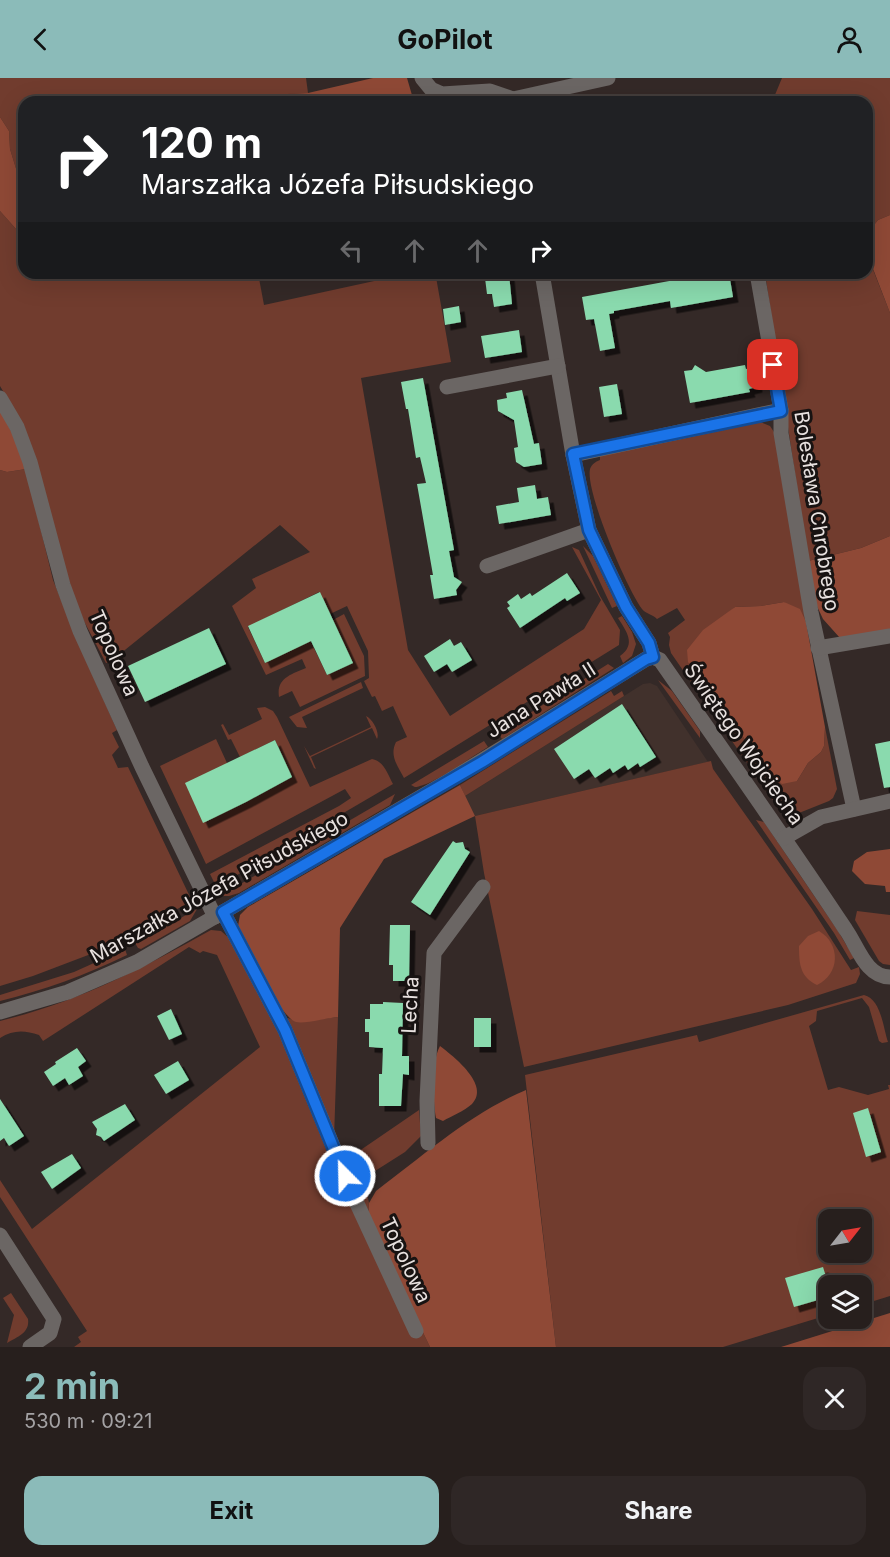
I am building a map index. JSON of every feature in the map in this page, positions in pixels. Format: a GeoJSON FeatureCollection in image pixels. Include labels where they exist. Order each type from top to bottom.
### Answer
{"type":"FeatureCollection","features":[{"type":"Feature","properties":{"kind":"street"},"geometry":{"type":"LineString","coordinates":[[422,78],[431,89],[442,94],[490,91],[502,96]]}},
{"type":"Feature","properties":{"kind":"street"},"geometry":{"type":"LineString","coordinates":[[533,96],[599,79]]}},
{"type":"Feature","properties":{"kind":"street","name":"Świętego Wojciecha"},"geometry":{"type":"LineString","coordinates":[[543,279],[573,454],[589,530],[626,607],[649,643],[653,657],[660,660],[784,838],[870,969],[884,976]]}},
{"type":"Feature","properties":{"kind":"street","name":"Bolesława Chrobrego"},"geometry":{"type":"LineString","coordinates":[[758,279],[781,411],[781,433],[788,478],[818,648],[854,809]]}},
{"type":"Feature","properties":{"kind":"street"},"geometry":{"type":"LineString","coordinates":[[447,387],[558,366]]}},
{"type":"Feature","properties":{"kind":"street","name":"Topolowa"},"geometry":{"type":"LineString","coordinates":[[0,398],[17,427],[30,462],[63,585],[80,631],[147,777],[219,914],[285,1030],[354,1197],[416,1331]]}},
{"type":"Feature","properties":{"kind":"street"},"geometry":{"type":"LineString","coordinates":[[573,454],[781,411]]}},
{"type":"Feature","properties":{"kind":"street"},"geometry":{"type":"LineString","coordinates":[[487,566],[589,530]]}},
{"type":"Feature","properties":{"kind":"street"},"geometry":{"type":"LineString","coordinates":[[818,648],[890,636]]}},
{"type":"Feature","properties":{"kind":"street","name":"Jana Pawła II"},"geometry":{"type":"LineString","coordinates":[[450,780],[646,659],[653,657]]}},
{"type":"Feature","properties":{"kind":"street","name":"Marszałka Józefa Piłsudskiego"},"geometry":{"type":"LineString","coordinates":[[0,1012],[68,992],[137,962],[450,780]]}},
{"type":"Feature","properties":{"kind":"street"},"geometry":{"type":"LineString","coordinates":[[784,838],[821,817],[890,801]]}},
{"type":"Feature","properties":{"kind":"street","name":"Lecha"},"geometry":{"type":"LineString","coordinates":[[428,1143],[428,1062],[434,953],[483,887]]}},
{"type":"Feature","properties":{"kind":"street"},"geometry":{"type":"LineString","coordinates":[[0,1235],[54,1319],[51,1333],[30,1347]]}},
{"type":"Feature","properties":{"kind":"shaded area"},"geometry":{"type":"Polygon","coordinates":[[[0,78],[306,78],[308,93],[288,94],[287,96],[18,96],[18,175],[10,149],[9,131],[0,117],[0,78]]]}},
{"type":"Feature","properties":{"kind":"shaded area"},"geometry":{"type":"Polygon","coordinates":[[[373,78],[407,78],[412,96],[287,96],[288,94],[308,93],[373,78]]]}},
{"type":"Feature","properties":{"kind":"shaded area"},"geometry":{"type":"Polygon","coordinates":[[[782,78],[890,78],[890,215],[878,220],[873,226],[873,96],[774,96],[782,78]]]}},
{"type":"Feature","properties":{"kind":"shaded area"},"geometry":{"type":"Polygon","coordinates":[[[0,117],[9,131],[10,149],[18,175],[18,231],[0,211],[0,117]]]}},
{"type":"Feature","properties":{"kind":"shaded area"},"geometry":{"type":"Polygon","coordinates":[[[0,211],[18,231],[18,279],[259,279],[264,305],[383,279],[436,279],[451,362],[361,378],[408,650],[450,716],[584,629],[601,600],[572,547],[579,550],[600,596],[620,630],[619,645],[404,778],[393,752],[396,742],[407,737],[393,706],[382,711],[364,681],[369,678],[368,651],[347,606],[330,614],[319,592],[248,627],[265,663],[309,638],[327,675],[353,663],[333,620],[344,614],[364,656],[365,676],[300,707],[292,691],[279,697],[279,691],[280,685],[286,678],[306,668],[302,659],[266,675],[232,606],[256,588],[252,579],[310,552],[280,525],[106,663],[77,608],[23,425],[0,386],[0,211]]]}},
{"type":"Feature","properties":{"kind":"shaded area"},"geometry":{"type":"Polygon","coordinates":[[[890,215],[890,313],[873,269],[873,226],[878,220],[890,215]]]}},
{"type":"Feature","properties":{"kind":"shaded area"},"geometry":{"type":"Polygon","coordinates":[[[873,270],[890,313],[890,536],[861,548],[808,561],[766,279],[873,279],[873,270]]]}},
{"type":"Feature","properties":{"kind":"shaded area"},"geometry":{"type":"Polygon","coordinates":[[[0,410],[16,440],[26,469],[7,472],[0,470],[0,410]]]}},
{"type":"Feature","properties":{"kind":"shaded area"},"geometry":{"type":"Polygon","coordinates":[[[760,422],[770,426],[774,432],[806,622],[784,602],[735,607],[726,615],[710,697],[738,729],[761,765],[797,781],[808,763],[821,752],[824,746],[825,727],[837,789],[829,801],[789,817],[779,809],[671,653],[668,633],[685,620],[677,608],[657,619],[644,611],[635,598],[608,540],[590,481],[590,469],[600,460],[600,456],[684,434],[760,422]]]}},
{"type":"Feature","properties":{"kind":"shaded area"},"geometry":{"type":"Polygon","coordinates":[[[26,469],[53,580],[117,730],[112,733],[119,747],[112,755],[118,768],[128,767],[192,901],[104,949],[0,986],[0,470],[7,472],[26,469]]]}},
{"type":"Feature","properties":{"kind":"shaded area"},"geometry":{"type":"Polygon","coordinates":[[[890,536],[890,630],[840,638],[823,619],[815,602],[808,561],[861,548],[890,536]]]}},
{"type":"Feature","properties":{"kind":"shaded area"},"geometry":{"type":"Polygon","coordinates":[[[583,546],[593,556],[617,606],[612,608],[583,546]]]}},
{"type":"Feature","properties":{"kind":"shaded area"},"geometry":{"type":"Polygon","coordinates":[[[784,602],[800,609],[806,622],[825,727],[824,746],[821,752],[808,763],[797,781],[782,784],[761,765],[738,729],[710,697],[688,662],[687,650],[703,630],[735,607],[784,602]]]}},
{"type":"Feature","properties":{"kind":"shaded area"},"geometry":{"type":"Polygon","coordinates":[[[622,616],[636,644],[632,656],[623,663],[620,656],[628,647],[629,642],[627,633],[618,618],[622,616]]]}},
{"type":"Feature","properties":{"kind":"shaded area"},"geometry":{"type":"Polygon","coordinates":[[[608,664],[614,668],[502,739],[498,733],[608,664]]]}},
{"type":"Feature","properties":{"kind":"shaded area"},"geometry":{"type":"Polygon","coordinates":[[[658,680],[672,691],[700,731],[700,738],[658,680]]]}},
{"type":"Feature","properties":{"kind":"shaded area"},"geometry":{"type":"Polygon","coordinates":[[[361,682],[363,688],[302,717],[307,728],[297,727],[289,717],[361,682]]]}},
{"type":"Feature","properties":{"kind":"shaded area"},"geometry":{"type":"Polygon","coordinates":[[[650,683],[657,686],[708,762],[475,816],[465,796],[643,684],[650,683]]]}},
{"type":"Feature","properties":{"kind":"shaded area"},"geometry":{"type":"Polygon","coordinates":[[[611,691],[614,696],[622,691],[624,696],[465,796],[460,785],[611,691]]]}},
{"type":"Feature","properties":{"kind":"shaded area"},"geometry":{"type":"Polygon","coordinates":[[[265,707],[273,711],[277,717],[310,787],[372,759],[383,765],[393,784],[220,885],[214,882],[210,874],[351,798],[345,789],[206,864],[160,766],[216,739],[227,763],[204,822],[292,777],[275,740],[240,757],[221,725],[223,724],[229,735],[262,719],[257,708],[265,707]]]}},
{"type":"Feature","properties":{"kind":"shaded area"},"geometry":{"type":"Polygon","coordinates":[[[366,716],[375,726],[378,733],[377,739],[372,728],[311,757],[316,769],[314,768],[304,746],[310,756],[371,727],[366,716]]]}},
{"type":"Feature","properties":{"kind":"shaded area"},"geometry":{"type":"Polygon","coordinates":[[[484,741],[488,747],[444,775],[418,787],[411,785],[484,741]]]}},
{"type":"Feature","properties":{"kind":"shaded area"},"geometry":{"type":"Polygon","coordinates":[[[711,761],[713,769],[812,909],[851,970],[859,967],[860,974],[856,983],[788,1005],[524,1067],[484,873],[475,816],[711,761]]]}},
{"type":"Feature","properties":{"kind":"shaded area"},"geometry":{"type":"Polygon","coordinates":[[[460,785],[475,816],[384,859],[340,928],[338,1017],[296,1022],[289,1017],[273,994],[238,926],[240,915],[248,907],[460,785]]]}},
{"type":"Feature","properties":{"kind":"shaded area"},"geometry":{"type":"Polygon","coordinates":[[[395,794],[390,805],[239,893],[220,896],[395,794]]]}},
{"type":"Feature","properties":{"kind":"shaded area"},"geometry":{"type":"Polygon","coordinates":[[[756,820],[764,822],[854,958],[850,960],[756,820]]]}},
{"type":"Feature","properties":{"kind":"shaded area"},"geometry":{"type":"Polygon","coordinates":[[[890,849],[890,892],[886,892],[885,886],[865,884],[852,871],[854,861],[867,852],[890,849]]]}},
{"type":"Feature","properties":{"kind":"shaded area"},"geometry":{"type":"Polygon","coordinates":[[[197,909],[190,921],[141,949],[138,948],[135,943],[197,909]]]}},
{"type":"Feature","properties":{"kind":"shaded area"},"geometry":{"type":"Polygon","coordinates":[[[857,911],[890,915],[890,965],[879,961],[855,920],[857,911]]]}},
{"type":"Feature","properties":{"kind":"shaded area"},"geometry":{"type":"Polygon","coordinates":[[[211,930],[221,931],[229,938],[280,1032],[288,1018],[298,1022],[338,1017],[334,1139],[346,1160],[419,1110],[421,1136],[405,1152],[364,1178],[369,1203],[368,1219],[430,1347],[74,1347],[81,1342],[78,1337],[87,1331],[0,1197],[0,1180],[32,1229],[260,1047],[217,955],[203,951],[200,953],[189,947],[43,1041],[39,1035],[28,1032],[9,1033],[0,1038],[0,1021],[83,994],[211,930]]]}},
{"type":"Feature","properties":{"kind":"shaded area"},"geometry":{"type":"Polygon","coordinates":[[[819,931],[831,943],[835,959],[830,974],[817,985],[804,974],[799,959],[799,946],[808,936],[819,931]]]}},
{"type":"Feature","properties":{"kind":"shaded area"},"geometry":{"type":"Polygon","coordinates":[[[125,949],[127,955],[96,969],[49,987],[0,1001],[0,995],[74,972],[125,949]]]}},
{"type":"Feature","properties":{"kind":"shaded area"},"geometry":{"type":"Polygon","coordinates":[[[864,995],[874,1002],[888,1042],[879,1041],[869,1007],[862,998],[817,1011],[816,1021],[809,1026],[828,1090],[839,1087],[868,1095],[889,1089],[888,1085],[890,1085],[890,1296],[872,1302],[872,1275],[818,1275],[818,1318],[723,1347],[556,1347],[525,1075],[697,1035],[699,1042],[864,995]]]}},
{"type":"Feature","properties":{"kind":"shaded area"},"geometry":{"type":"Polygon","coordinates":[[[440,1046],[461,1064],[474,1080],[477,1088],[477,1096],[472,1104],[443,1121],[436,1118],[434,1092],[435,1061],[440,1046]]]}},
{"type":"Feature","properties":{"kind":"shaded area"},"geometry":{"type":"Polygon","coordinates":[[[526,1090],[556,1347],[430,1347],[368,1219],[369,1203],[376,1191],[448,1136],[486,1110],[526,1090]]]}},
{"type":"Feature","properties":{"kind":"shaded area"},"geometry":{"type":"Polygon","coordinates":[[[11,1293],[28,1319],[28,1324],[22,1334],[7,1343],[14,1315],[3,1298],[11,1293]]]}},
{"type":"Feature","properties":{"kind":"shaded area"},"geometry":{"type":"Polygon","coordinates":[[[890,1313],[890,1347],[781,1347],[839,1329],[872,1329],[872,1319],[890,1313]]]}},
{"type":"Feature","properties":{"kind":"building"},"geometry":{"type":"Polygon","coordinates":[[[485,279],[510,279],[512,304],[494,307],[492,294],[487,294],[485,279]]]}},
{"type":"Feature","properties":{"kind":"building"},"geometry":{"type":"Polygon","coordinates":[[[680,279],[730,279],[733,297],[671,308],[670,301],[614,311],[609,314],[615,348],[600,351],[594,319],[586,320],[582,297],[680,279]]]}},
{"type":"Feature","properties":{"kind":"building"},"geometry":{"type":"Polygon","coordinates":[[[459,306],[461,322],[445,325],[443,309],[459,306]]]}},
{"type":"Feature","properties":{"kind":"building"},"geometry":{"type":"Polygon","coordinates":[[[519,330],[522,352],[485,358],[481,336],[519,330]]]}},
{"type":"Feature","properties":{"kind":"building"},"geometry":{"type":"Polygon","coordinates":[[[695,365],[706,372],[745,365],[746,369],[754,367],[757,387],[749,389],[750,392],[690,403],[684,371],[692,370],[695,365]]]}},
{"type":"Feature","properties":{"kind":"building"},"geometry":{"type":"Polygon","coordinates":[[[423,378],[454,550],[449,551],[454,577],[462,582],[456,590],[457,595],[434,599],[430,575],[433,575],[417,484],[426,483],[420,457],[416,458],[401,382],[423,378]]]}},
{"type":"Feature","properties":{"kind":"building"},"geometry":{"type":"Polygon","coordinates":[[[617,384],[622,414],[604,417],[599,387],[617,384]]]}},
{"type":"Feature","properties":{"kind":"building"},"geometry":{"type":"Polygon","coordinates":[[[522,390],[534,444],[539,443],[542,464],[524,467],[516,462],[514,448],[518,447],[514,420],[498,411],[497,400],[507,398],[506,393],[522,390]]]}},
{"type":"Feature","properties":{"kind":"building"},"geometry":{"type":"Polygon","coordinates":[[[535,485],[537,499],[548,497],[551,515],[499,524],[496,506],[519,502],[517,488],[535,485]]]}},
{"type":"Feature","properties":{"kind":"building"},"geometry":{"type":"Polygon","coordinates":[[[567,573],[580,593],[567,601],[565,598],[520,628],[507,608],[510,606],[507,602],[518,594],[521,599],[530,593],[532,596],[567,573]]]}},
{"type":"Feature","properties":{"kind":"building"},"geometry":{"type":"Polygon","coordinates":[[[320,592],[353,663],[327,675],[311,641],[265,663],[248,626],[320,592]]]}},
{"type":"Feature","properties":{"kind":"building"},"geometry":{"type":"Polygon","coordinates":[[[209,628],[226,664],[145,702],[128,666],[209,628]]]}},
{"type":"Feature","properties":{"kind":"building"},"geometry":{"type":"Polygon","coordinates":[[[450,639],[454,646],[461,642],[472,660],[452,672],[447,664],[434,672],[424,656],[450,639]]]}},
{"type":"Feature","properties":{"kind":"building"},"geometry":{"type":"Polygon","coordinates":[[[622,704],[656,757],[640,767],[638,763],[628,770],[625,765],[613,773],[610,768],[595,778],[589,769],[574,779],[554,749],[622,704]]]}},
{"type":"Feature","properties":{"kind":"building"},"geometry":{"type":"Polygon","coordinates":[[[275,740],[292,777],[203,823],[185,783],[275,740]]]}},
{"type":"Feature","properties":{"kind":"building"},"geometry":{"type":"Polygon","coordinates":[[[890,741],[890,787],[884,788],[875,744],[890,741]]]}},
{"type":"Feature","properties":{"kind":"building"},"geometry":{"type":"Polygon","coordinates":[[[453,841],[463,842],[465,849],[470,852],[430,915],[411,902],[453,841]]]}},
{"type":"Feature","properties":{"kind":"building"},"geometry":{"type":"Polygon","coordinates":[[[390,925],[410,925],[409,981],[393,981],[393,965],[389,965],[390,925]]]}},
{"type":"Feature","properties":{"kind":"building"},"geometry":{"type":"Polygon","coordinates":[[[383,1002],[403,1003],[402,1056],[409,1056],[409,1075],[403,1074],[401,1106],[379,1106],[379,1074],[382,1074],[383,1048],[369,1047],[369,1032],[365,1032],[365,1019],[370,1019],[370,1004],[383,1004],[383,1002]]]}},
{"type":"Feature","properties":{"kind":"building"},"geometry":{"type":"Polygon","coordinates":[[[171,1009],[182,1034],[169,1040],[157,1016],[171,1009]]]}},
{"type":"Feature","properties":{"kind":"building"},"geometry":{"type":"Polygon","coordinates":[[[474,1018],[491,1018],[491,1047],[474,1047],[474,1018]]]}},
{"type":"Feature","properties":{"kind":"building"},"geometry":{"type":"Polygon","coordinates":[[[77,1048],[86,1061],[78,1067],[83,1076],[69,1085],[65,1078],[53,1086],[44,1072],[77,1048]]]}},
{"type":"Feature","properties":{"kind":"building"},"geometry":{"type":"Polygon","coordinates":[[[178,1061],[189,1080],[166,1094],[154,1075],[178,1061]]]}},
{"type":"Feature","properties":{"kind":"building"},"geometry":{"type":"Polygon","coordinates":[[[0,1099],[24,1136],[9,1146],[4,1138],[0,1141],[0,1099]]]}},
{"type":"Feature","properties":{"kind":"building"},"geometry":{"type":"Polygon","coordinates":[[[125,1104],[135,1120],[104,1141],[96,1135],[97,1129],[92,1122],[125,1104]]]}},
{"type":"Feature","properties":{"kind":"building"},"geometry":{"type":"Polygon","coordinates":[[[868,1108],[881,1152],[866,1157],[853,1113],[868,1108]]]}},
{"type":"Feature","properties":{"kind":"building"},"geometry":{"type":"Polygon","coordinates":[[[72,1154],[81,1168],[52,1189],[41,1172],[72,1154]]]}},
{"type":"Feature","properties":{"kind":"building"},"geometry":{"type":"Polygon","coordinates":[[[823,1267],[826,1275],[818,1275],[818,1300],[794,1307],[785,1278],[823,1267]]]}},
{"type":"Feature","properties":{"kind":"route"},"geometry":{"type":"LineString","coordinates":[[345,1176],[285,1030],[223,912],[450,780],[646,659],[653,657],[649,643],[626,607],[589,530],[573,454],[781,411],[773,365]]}}]}
